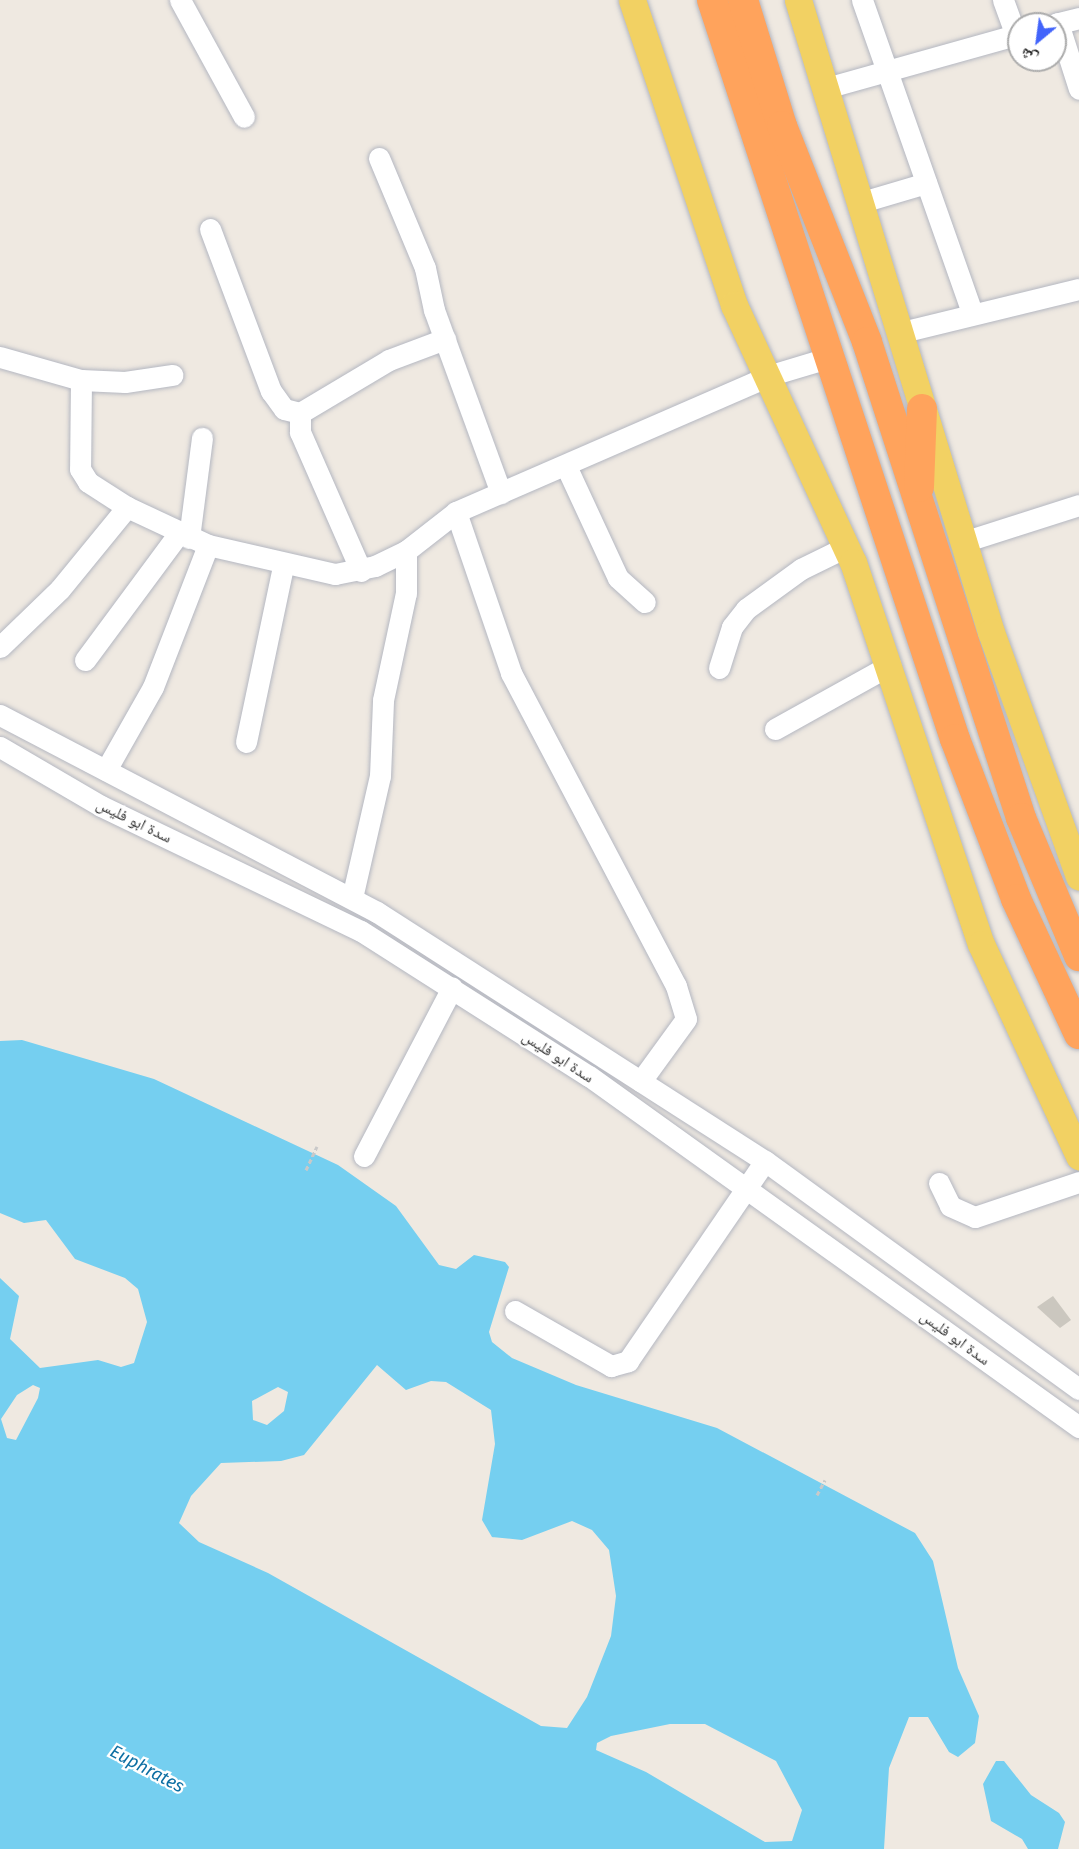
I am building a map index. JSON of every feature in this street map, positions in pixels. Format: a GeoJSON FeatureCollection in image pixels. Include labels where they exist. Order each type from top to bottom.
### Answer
{"type":"FeatureCollection","features":[{"type":"Feature","properties":{"kind":"highway"},"geometry":{"type":"LineString","coordinates":[[712,0],[988,827],[1079,1034]]}},
{"type":"Feature","properties":{"kind":"highway"},"geometry":{"type":"LineString","coordinates":[[743,0],[782,126],[867,342],[918,511],[1022,818],[1079,956]]}},
{"type":"Feature","properties":{"kind":"highway"},"geometry":{"type":"LineString","coordinates":[[918,511],[922,409]]}},
{"type":"Feature","properties":{"kind":"highway"},"geometry":{"type":"LineString","coordinates":[[988,827],[1022,818]]}},
{"type":"Feature","properties":{"kind":"main road"},"geometry":{"type":"LineString","coordinates":[[632,0],[734,305],[771,375],[846,547],[890,665],[941,839],[977,933],[1079,1156]]}},
{"type":"Feature","properties":{"kind":"main road"},"geometry":{"type":"LineString","coordinates":[[798,0],[862,202],[898,333],[1020,722],[1079,877]]}},
{"type":"Feature","properties":{"kind":"street"},"geometry":{"type":"LineString","coordinates":[[180,0],[244,117]]}},
{"type":"Feature","properties":{"kind":"street"},"geometry":{"type":"LineString","coordinates":[[862,0],[972,313]]}},
{"type":"Feature","properties":{"kind":"street"},"geometry":{"type":"LineString","coordinates":[[826,88],[1007,38]]}},
{"type":"Feature","properties":{"kind":"street"},"geometry":{"type":"LineString","coordinates":[[1067,55],[1079,89]]}},
{"type":"Feature","properties":{"kind":"street"},"geometry":{"type":"LineString","coordinates":[[379,158],[426,268],[445,339],[501,493]]}},
{"type":"Feature","properties":{"kind":"street"},"geometry":{"type":"LineString","coordinates":[[862,202],[926,183]]}},
{"type":"Feature","properties":{"kind":"street"},"geometry":{"type":"LineString","coordinates":[[210,229],[271,391],[284,409],[300,413],[389,360],[445,339]]}},
{"type":"Feature","properties":{"kind":"street"},"geometry":{"type":"LineString","coordinates":[[898,333],[972,313],[1079,289]]}},
{"type":"Feature","properties":{"kind":"street"},"geometry":{"type":"LineString","coordinates":[[0,357],[81,380],[125,382],[172,375]]}},
{"type":"Feature","properties":{"kind":"street"},"geometry":{"type":"LineString","coordinates":[[81,380],[80,469],[88,482],[127,507],[192,539],[283,566],[335,574],[361,571],[406,551],[456,512],[771,375],[831,357]]}},
{"type":"Feature","properties":{"kind":"street"},"geometry":{"type":"LineString","coordinates":[[300,413],[300,432],[361,571]]}},
{"type":"Feature","properties":{"kind":"street"},"geometry":{"type":"LineString","coordinates":[[106,770],[153,687],[192,539],[202,438]]}},
{"type":"Feature","properties":{"kind":"street"},"geometry":{"type":"LineString","coordinates":[[566,466],[618,578],[645,602]]}},
{"type":"Feature","properties":{"kind":"street"},"geometry":{"type":"LineString","coordinates":[[963,542],[1079,505]]}},
{"type":"Feature","properties":{"kind":"street"},"geometry":{"type":"LineString","coordinates":[[0,647],[60,589],[127,507]]}},
{"type":"Feature","properties":{"kind":"street"},"geometry":{"type":"LineString","coordinates":[[456,512],[511,673],[676,986],[686,1019],[641,1082]]}},
{"type":"Feature","properties":{"kind":"street"},"geometry":{"type":"LineString","coordinates":[[85,660],[192,539]]}},
{"type":"Feature","properties":{"kind":"street"},"geometry":{"type":"LineString","coordinates":[[719,668],[732,627],[746,609],[801,569],[846,547]]}},
{"type":"Feature","properties":{"kind":"street"},"geometry":{"type":"LineString","coordinates":[[352,898],[380,776],[383,700],[406,593],[406,551]]}},
{"type":"Feature","properties":{"kind":"street"},"geometry":{"type":"LineString","coordinates":[[246,742],[283,566]]}},
{"type":"Feature","properties":{"kind":"street"},"geometry":{"type":"LineString","coordinates":[[775,729],[890,665]]}},
{"type":"Feature","properties":{"kind":"street","name":"سدة ابو فليس"},"geometry":{"type":"LineString","coordinates":[[0,715],[352,898],[765,1161],[1078,1388]]}},
{"type":"Feature","properties":{"kind":"street","name":"سدة ابو فليس"},"geometry":{"type":"LineString","coordinates":[[0,747],[101,806],[336,917],[452,988],[590,1076],[1079,1427]]}},
{"type":"Feature","properties":{"kind":"street"},"geometry":{"type":"LineString","coordinates":[[364,1156],[452,988]]}},
{"type":"Feature","properties":{"kind":"street"},"geometry":{"type":"LineString","coordinates":[[515,1311],[611,1366],[628,1361],[765,1161]]}},
{"type":"Feature","properties":{"kind":"street"},"geometry":{"type":"LineString","coordinates":[[939,1183],[950,1206],[975,1217],[1079,1182]]}},
{"type":"Feature","properties":{"kind":"path"},"geometry":{"type":"LineString","coordinates":[[306,1170],[317,1146]]}},
{"type":"Feature","properties":{"kind":"path"},"geometry":{"type":"LineString","coordinates":[[817,1495],[825,1480]]}},
{"type":"Feature","properties":{"kind":"water","name":"Euphrates"},"geometry":{"type":"Polygon","coordinates":[[[22,1040],[154,1079],[338,1165],[396,1206],[439,1265],[456,1269],[474,1255],[505,1262],[509,1267],[489,1332],[492,1342],[512,1358],[576,1385],[717,1428],[915,1533],[933,1561],[958,1668],[979,1716],[975,1743],[958,1757],[949,1752],[928,1717],[909,1717],[889,1768],[884,1849],[0,1849],[0,1278],[19,1296],[10,1339],[40,1368],[98,1360],[121,1367],[134,1363],[147,1322],[138,1289],[125,1278],[75,1259],[46,1220],[24,1223],[0,1213],[0,1041],[22,1040]],[[377,1365],[304,1455],[281,1461],[221,1463],[191,1496],[179,1523],[199,1542],[268,1573],[541,1726],[567,1728],[587,1697],[611,1636],[616,1596],[609,1550],[592,1530],[572,1521],[522,1540],[492,1537],[482,1520],[495,1444],[491,1410],[446,1382],[431,1381],[406,1390],[377,1365]],[[33,1385],[17,1395],[1,1419],[7,1438],[16,1440],[38,1398],[40,1388],[33,1385]],[[278,1387],[252,1401],[253,1420],[267,1425],[284,1411],[288,1392],[278,1387]],[[670,1724],[611,1736],[597,1743],[596,1750],[646,1772],[765,1842],[792,1841],[802,1810],[776,1761],[705,1724],[670,1724]]]}},
{"type":"Feature","properties":{"kind":"water"},"geometry":{"type":"Polygon","coordinates":[[[996,1761],[1004,1761],[1031,1795],[1059,1813],[1065,1822],[1058,1849],[1028,1849],[1022,1839],[991,1821],[983,1784],[996,1761]]]}},
{"type":"Feature","properties":{"kind":"building"},"geometry":{"type":"Polygon","coordinates":[[[1053,1296],[1071,1320],[1060,1328],[1037,1307],[1053,1296]]]}}]}
